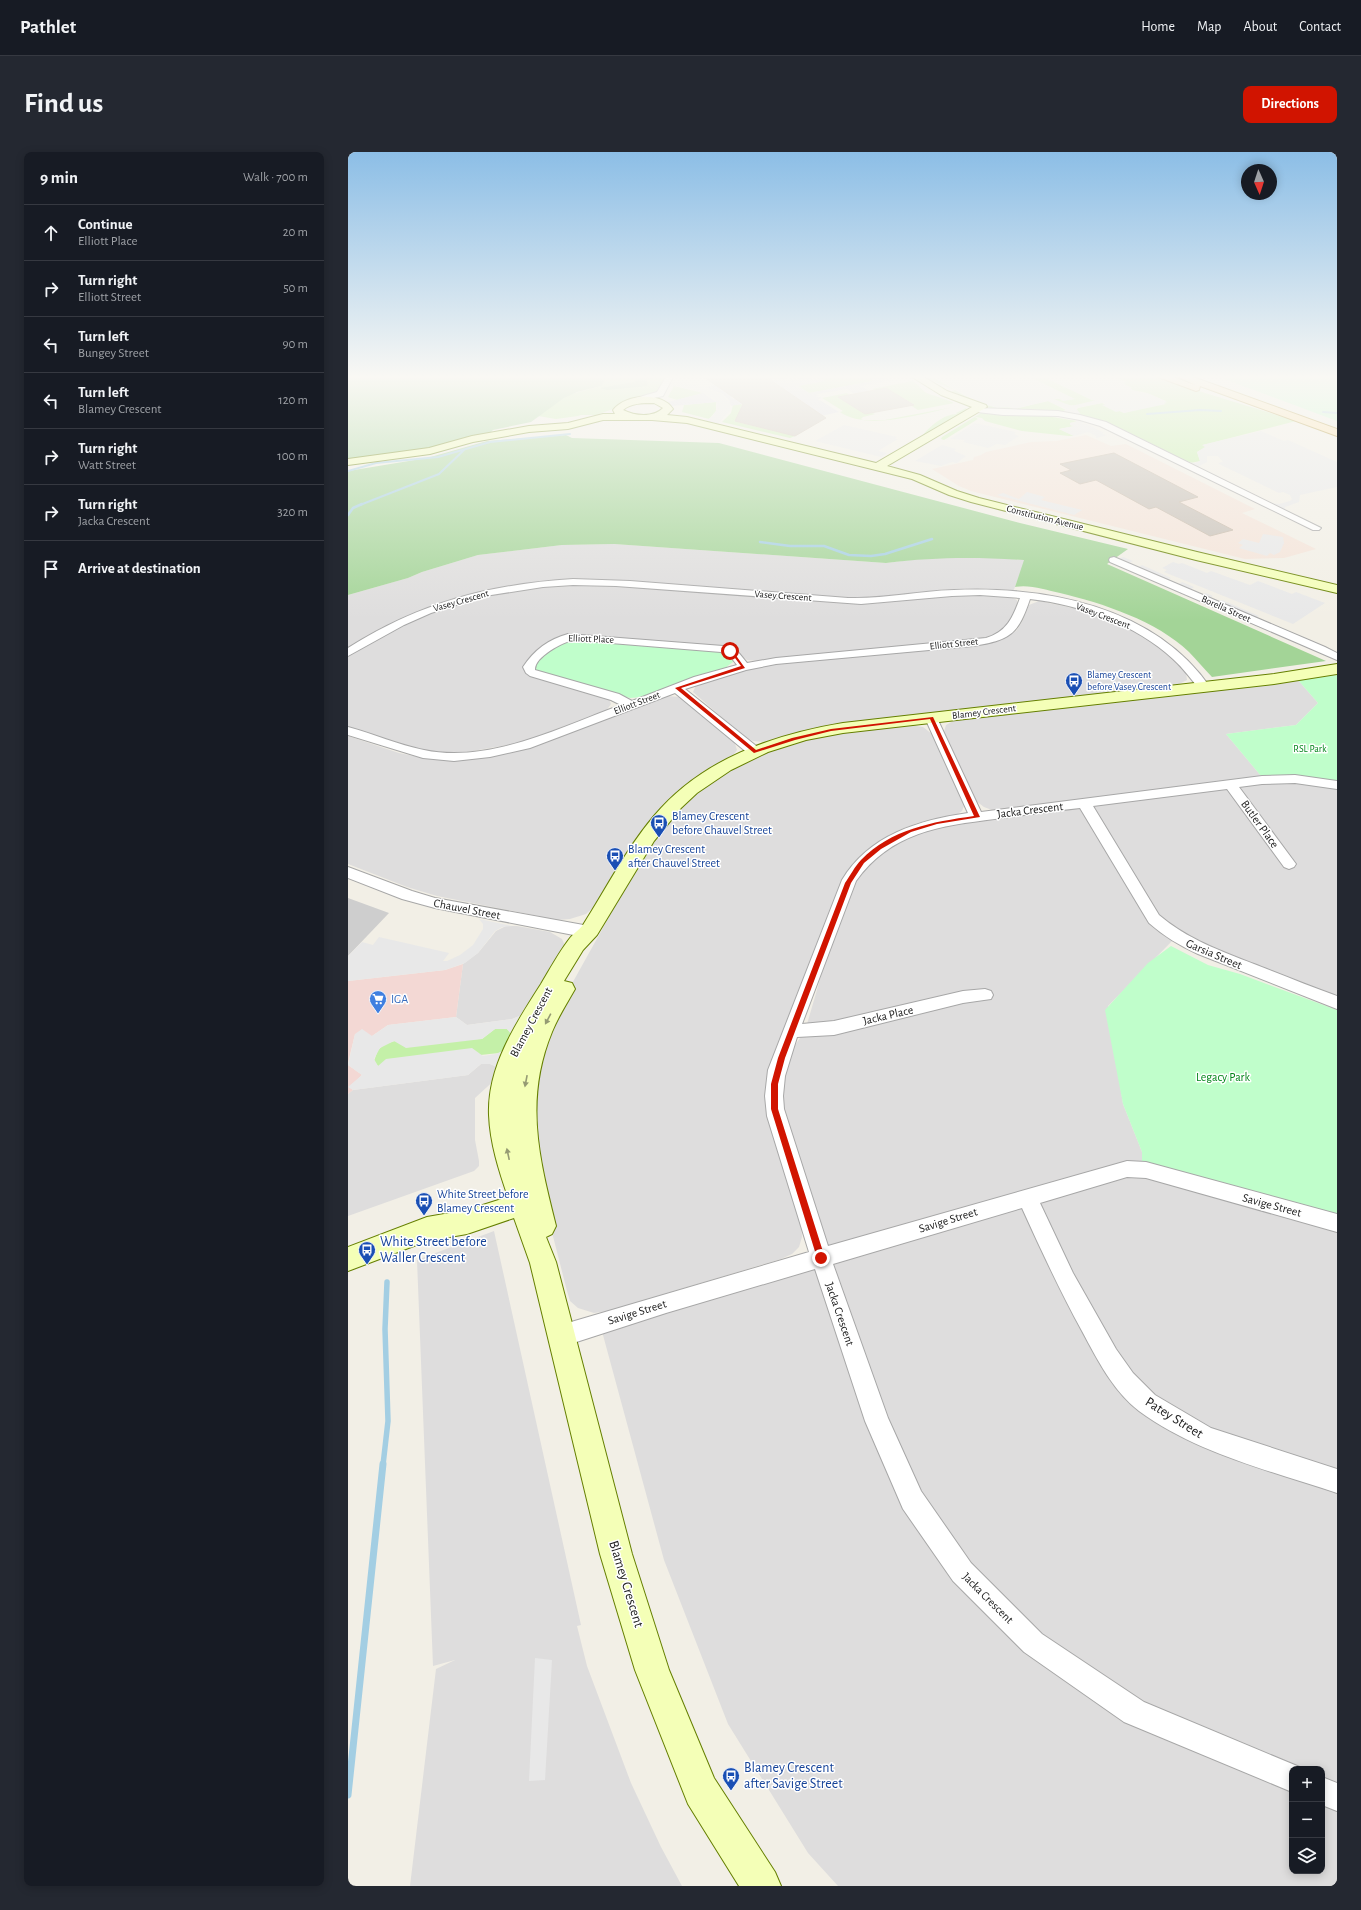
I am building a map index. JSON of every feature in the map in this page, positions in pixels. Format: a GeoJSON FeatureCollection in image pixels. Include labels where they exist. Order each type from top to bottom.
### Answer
{"type":"FeatureCollection","features":[{"type":"Feature","properties":{"kind":"street"},"geometry":{"type":"LineString","coordinates":[[348,462],[381,458]]}},
{"type":"Feature","properties":{"kind":"street","name":"Constitution Avenue"},"geometry":{"type":"LineString","coordinates":[[841,458],[916,477],[949,492],[974,500],[1196,556],[1337,594]]}},
{"type":"Feature","properties":{"kind":"street"},"geometry":{"type":"LineString","coordinates":[[882,468],[898,458]]}},
{"type":"Feature","properties":{"kind":"street"},"geometry":{"type":"LineString","coordinates":[[1172,458],[1316,528]]}},
{"type":"Feature","properties":{"kind":"street","name":"Constitution Avenue"},"geometry":{"type":"LineString","coordinates":[[1196,556],[1337,589]]}},
{"type":"Feature","properties":{"kind":"street","name":"Borella Street"},"geometry":{"type":"LineString","coordinates":[[1114,560],[1337,657]]}},
{"type":"Feature","properties":{"kind":"street","name":"Vasey Crescent"},"geometry":{"type":"LineString","coordinates":[[348,653],[387,628],[435,608],[494,591],[550,584],[608,583],[865,602],[886,601],[931,594],[964,592],[1001,593],[1079,606],[1108,616],[1136,629],[1174,654],[1204,687]]}},
{"type":"Feature","properties":{"kind":"street","name":"Elliott Street"},"geometry":{"type":"LineString","coordinates":[[348,731],[423,754],[449,757],[475,755],[521,746],[677,688],[744,667],[781,660],[992,640],[1007,633],[1015,626],[1026,596]]}},
{"type":"Feature","properties":{"kind":"street","name":"Elliott Place"},"geometry":{"type":"LineString","coordinates":[[631,706],[615,697],[534,674],[530,671],[529,667],[531,663],[556,642],[565,638],[576,637],[725,649],[734,654],[744,667]]}},
{"type":"Feature","properties":{"kind":"street"},"geometry":{"type":"LineString","coordinates":[[1321,649],[1337,653]]}},
{"type":"Feature","properties":{"kind":"street","name":"Blamey Crescent"},"geometry":{"type":"LineString","coordinates":[[1274,679],[1337,669]]}},
{"type":"Feature","properties":{"kind":"street","name":"Blamey Crescent"},"geometry":{"type":"LineString","coordinates":[[761,1886],[701,1791],[652,1670],[616,1554],[543,1262],[534,1246],[525,1196],[510,1163],[512,1110],[527,1075],[533,1038],[552,996],[586,948],[589,932],[650,832],[665,813],[698,784],[726,766],[755,752],[793,739],[831,730],[1337,673]]}},
{"type":"Feature","properties":{"kind":"street"},"geometry":{"type":"LineString","coordinates":[[677,688],[755,752]]}},
{"type":"Feature","properties":{"kind":"street"},"geometry":{"type":"LineString","coordinates":[[931,718],[977,817]]}},
{"type":"Feature","properties":{"kind":"street","name":"Jacka Crescent"},"geometry":{"type":"LineString","coordinates":[[1289,1777],[1134,1712],[1033,1643],[962,1572],[912,1500],[877,1421],[821,1258],[774,1109],[774,1088],[776,1074],[848,883],[862,862],[879,847],[909,830],[936,823],[977,817],[1230,784],[1286,779],[1337,785]]}},
{"type":"Feature","properties":{"kind":"street","name":"Butler Place"},"geometry":{"type":"LineString","coordinates":[[1230,784],[1289,864]]}},
{"type":"Feature","properties":{"kind":"street","name":"Garsia Street"},"geometry":{"type":"LineString","coordinates":[[1084,803],[1154,919],[1162,927],[1176,937],[1198,949],[1337,1003]]}},
{"type":"Feature","properties":{"kind":"street","name":"Chauvel Street"},"geometry":{"type":"LineString","coordinates":[[348,872],[403,893],[435,903],[589,932]]}},
{"type":"Feature","properties":{"kind":"street","name":"Jacka Place"},"geometry":{"type":"LineString","coordinates":[[792,1032],[824,1030],[963,997],[984,996]]}},
{"type":"Feature","properties":{"kind":"street","name":"Blamey Crescent"},"geometry":{"type":"LineString","coordinates":[[512,1110],[503,1087],[511,1058],[533,1038]]}},
{"type":"Feature","properties":{"kind":"street","name":"Savige Street"},"geometry":{"type":"LineString","coordinates":[[561,1336],[1120,1170],[1146,1170],[1324,1218],[1337,1224]]}},
{"type":"Feature","properties":{"kind":"street"},"geometry":{"type":"LineString","coordinates":[[348,1259],[436,1226],[467,1222],[525,1196]]}},
{"type":"Feature","properties":{"kind":"street","name":"Patey Street"},"geometry":{"type":"LineString","coordinates":[[1027,1197],[1066,1280],[1108,1357],[1126,1381],[1147,1403],[1206,1438],[1337,1481]]}},
{"type":"Feature","properties":{"kind":"street"},"geometry":{"type":"LineString","coordinates":[[1325,1792],[1337,1797]]}},
{"type":"Feature","properties":{"kind":"shaded area"},"geometry":{"type":"Polygon","coordinates":[[[920,458],[964,458],[957,463],[952,462],[941,466],[915,461],[920,458]]]}},
{"type":"Feature","properties":{"kind":"shaded area"},"geometry":{"type":"Polygon","coordinates":[[[974,458],[1154,458],[1255,509],[1242,513],[1316,549],[1284,558],[1245,559],[971,491],[959,486],[932,469],[973,460],[974,458]]]}},
{"type":"Feature","properties":{"kind":"shaded area"},"geometry":{"type":"Polygon","coordinates":[[[1199,458],[1207,458],[1207,462],[1199,466],[1200,468],[1187,462],[1195,463],[1200,461],[1199,458]]]}},
{"type":"Feature","properties":{"kind":"shaded area"},"geometry":{"type":"Polygon","coordinates":[[[1220,458],[1328,458],[1337,462],[1337,487],[1300,495],[1299,502],[1285,507],[1285,510],[1271,503],[1279,504],[1290,501],[1292,499],[1290,495],[1283,492],[1279,493],[1218,463],[1223,462],[1220,458]]]}},
{"type":"Feature","properties":{"kind":"shaded area"},"geometry":{"type":"Polygon","coordinates":[[[1027,492],[1045,497],[1041,500],[1082,510],[1074,515],[997,495],[1003,493],[1019,499],[1027,492]]]}},
{"type":"Feature","properties":{"kind":"shaded area"},"geometry":{"type":"Polygon","coordinates":[[[1263,534],[1283,537],[1284,543],[1280,552],[1274,555],[1270,553],[1267,556],[1239,548],[1243,545],[1238,543],[1243,539],[1259,543],[1263,534]]]}},
{"type":"Feature","properties":{"kind":"shaded area"},"geometry":{"type":"Polygon","coordinates":[[[614,544],[886,563],[927,558],[972,556],[1025,560],[1013,592],[957,590],[865,599],[610,580],[517,585],[475,593],[429,607],[381,628],[348,649],[348,595],[408,578],[422,572],[478,555],[562,545],[614,544]]]}},
{"type":"Feature","properties":{"kind":"shaded area"},"geometry":{"type":"Polygon","coordinates":[[[1123,557],[1133,561],[1129,563],[1138,567],[1142,565],[1171,578],[1167,580],[1177,585],[1182,582],[1194,587],[1190,590],[1201,595],[1206,593],[1213,596],[1210,598],[1216,602],[1222,600],[1259,616],[1251,620],[1115,561],[1123,557]]]}},
{"type":"Feature","properties":{"kind":"shaded area"},"geometry":{"type":"Polygon","coordinates":[[[1173,562],[1179,564],[1182,563],[1207,573],[1211,571],[1250,585],[1258,581],[1292,594],[1296,592],[1325,603],[1293,624],[1164,572],[1167,570],[1162,568],[1173,562]]]}},
{"type":"Feature","properties":{"kind":"shaded area"},"geometry":{"type":"Polygon","coordinates":[[[616,585],[870,604],[968,594],[1011,597],[1017,600],[1018,605],[1013,620],[1005,629],[981,639],[757,661],[747,660],[733,649],[720,646],[573,634],[524,669],[533,677],[609,699],[611,704],[606,711],[519,743],[467,752],[442,753],[418,750],[348,727],[348,657],[365,645],[381,635],[430,612],[478,597],[543,586],[616,585]]]}},
{"type":"Feature","properties":{"kind":"shaded area"},"geometry":{"type":"Polygon","coordinates":[[[1039,601],[1082,610],[1131,629],[1151,641],[1174,660],[1186,673],[1187,680],[1175,686],[765,742],[753,741],[744,737],[693,692],[696,685],[739,671],[769,665],[990,643],[1006,637],[1016,631],[1022,622],[1029,605],[1039,601]]]}},
{"type":"Feature","properties":{"kind":"shaded area"},"geometry":{"type":"Polygon","coordinates":[[[1298,680],[1318,703],[1296,725],[1226,734],[1261,776],[992,810],[984,807],[976,801],[944,732],[946,725],[955,720],[1298,680]]]}},
{"type":"Feature","properties":{"kind":"shaded area"},"geometry":{"type":"Polygon","coordinates":[[[667,696],[680,697],[734,741],[737,750],[732,757],[682,789],[660,810],[643,830],[595,906],[586,914],[570,919],[558,920],[437,896],[407,887],[348,864],[348,736],[399,753],[419,757],[450,760],[483,758],[521,750],[667,696]]]}},
{"type":"Feature","properties":{"kind":"shaded area"},"geometry":{"type":"Polygon","coordinates":[[[909,725],[923,727],[932,734],[964,806],[962,811],[956,815],[917,823],[892,833],[864,852],[849,870],[844,878],[769,1069],[765,1092],[766,1112],[801,1223],[802,1237],[799,1247],[792,1254],[781,1259],[608,1311],[594,1313],[578,1308],[570,1301],[567,1291],[533,1158],[528,1126],[549,1025],[619,899],[656,836],[672,815],[701,789],[734,768],[778,748],[809,739],[847,732],[909,725]]]}},
{"type":"Feature","properties":{"kind":"shaded area"},"geometry":{"type":"Polygon","coordinates":[[[1281,779],[1337,785],[1337,1003],[1176,937],[1108,1006],[1123,1104],[1142,1152],[1142,1162],[821,1258],[773,1092],[778,1069],[805,1031],[849,880],[859,865],[921,826],[1281,779]]]}},
{"type":"Feature","properties":{"kind":"shaded area"},"geometry":{"type":"Polygon","coordinates":[[[348,898],[389,913],[348,956],[348,898]]]}},
{"type":"Feature","properties":{"kind":"shaded area"},"geometry":{"type":"Polygon","coordinates":[[[479,919],[512,926],[502,927],[495,931],[478,953],[465,963],[445,970],[348,981],[348,956],[362,942],[373,945],[379,937],[449,953],[443,961],[447,961],[460,955],[473,945],[483,929],[483,924],[479,919]]]}},
{"type":"Feature","properties":{"kind":"shaded area"},"geometry":{"type":"Polygon","coordinates":[[[506,926],[517,926],[550,932],[562,939],[565,946],[522,1015],[512,1019],[467,1025],[456,1017],[463,964],[478,953],[496,931],[506,926]]]}},
{"type":"Feature","properties":{"kind":"shaded area"},"geometry":{"type":"Polygon","coordinates":[[[463,964],[456,1017],[388,1025],[372,1036],[355,1034],[348,1063],[348,981],[445,970],[463,964]]]}},
{"type":"Feature","properties":{"kind":"shaded area"},"geometry":{"type":"Polygon","coordinates":[[[522,1015],[512,1035],[507,1029],[495,1029],[482,1039],[406,1048],[394,1041],[380,1048],[374,1059],[378,1066],[386,1059],[472,1048],[483,1056],[496,1054],[506,1049],[498,1068],[490,1064],[481,1064],[468,1075],[353,1090],[348,1087],[362,1075],[348,1065],[355,1034],[362,1029],[372,1036],[388,1025],[456,1017],[467,1025],[512,1019],[522,1015]]]}},
{"type":"Feature","properties":{"kind":"shaded area"},"geometry":{"type":"Polygon","coordinates":[[[481,1064],[490,1064],[498,1067],[499,1076],[475,1098],[475,1140],[479,1166],[474,1171],[348,1216],[348,1094],[353,1090],[468,1075],[481,1064]]]}},
{"type":"Feature","properties":{"kind":"shaded area"},"geometry":{"type":"Polygon","coordinates":[[[348,1065],[362,1075],[349,1087],[353,1090],[348,1094],[348,1065]]]}},
{"type":"Feature","properties":{"kind":"shaded area"},"geometry":{"type":"Polygon","coordinates":[[[1127,1169],[1337,1223],[1337,1886],[838,1886],[808,1853],[728,1724],[664,1560],[600,1324],[1127,1169]]]}},
{"type":"Feature","properties":{"kind":"shaded area"},"geometry":{"type":"Polygon","coordinates":[[[494,1231],[581,1625],[577,1626],[587,1666],[631,1783],[661,1847],[682,1886],[410,1886],[436,1669],[455,1660],[433,1666],[417,1260],[494,1231]]]}},
{"type":"Feature","properties":{"kind":"shaded area"},"geometry":{"type":"Polygon","coordinates":[[[535,1658],[552,1660],[545,1780],[529,1781],[535,1658]]]}},
{"type":"Feature","properties":{"kind":"green space"},"geometry":{"type":"Polygon","coordinates":[[[348,458],[368,458],[348,461],[348,458]]]}},
{"type":"Feature","properties":{"kind":"green space"},"geometry":{"type":"Polygon","coordinates":[[[427,458],[775,458],[1020,523],[1128,549],[1107,564],[1326,661],[1212,677],[1189,652],[1176,641],[1145,622],[1111,608],[1076,597],[1032,587],[1015,587],[1024,560],[955,558],[886,563],[614,544],[562,545],[478,555],[422,572],[408,578],[348,595],[348,471],[427,458]]]}},
{"type":"Feature","properties":{"kind":"green space"},"geometry":{"type":"Polygon","coordinates":[[[1181,458],[1199,458],[1200,461],[1191,463],[1181,458]]]}},
{"type":"Feature","properties":{"kind":"green space"},"geometry":{"type":"Polygon","coordinates":[[[570,639],[720,651],[729,654],[732,657],[733,662],[725,668],[642,697],[630,698],[534,670],[539,660],[544,655],[554,647],[570,639]]]}},
{"type":"Feature","properties":{"kind":"green space","name":"RSL Park"},"geometry":{"type":"Polygon","coordinates":[[[1337,675],[1337,781],[1295,775],[1261,776],[1226,734],[1296,725],[1318,703],[1298,680],[1337,675]]]}},
{"type":"Feature","properties":{"kind":"green space","name":"Legacy Park"},"geometry":{"type":"Polygon","coordinates":[[[1171,946],[1208,965],[1240,974],[1337,1010],[1337,1217],[1142,1162],[1142,1152],[1123,1104],[1105,1010],[1148,963],[1171,946]]]}},
{"type":"Feature","properties":{"kind":"green space"},"geometry":{"type":"Polygon","coordinates":[[[495,1029],[507,1029],[512,1035],[504,1051],[499,1053],[378,1066],[374,1061],[378,1050],[385,1044],[395,1041],[482,1039],[495,1029]]]}},
{"type":"Feature","properties":{"kind":"building"},"geometry":{"type":"Polygon","coordinates":[[[1090,458],[1123,458],[1198,497],[1179,502],[1233,530],[1210,536],[1156,507],[1149,509],[1096,480],[1080,484],[1060,473],[1071,470],[1060,464],[1090,458]]]}},
{"type":"Feature","properties":{"kind":"waterway"},"geometry":{"type":"LineString","coordinates":[[348,471],[376,463],[428,458]]}},
{"type":"Feature","properties":{"kind":"waterway"},"geometry":{"type":"LineString","coordinates":[[360,505],[439,474],[456,458]]}},
{"type":"Feature","properties":{"kind":"waterway"},"geometry":{"type":"LineString","coordinates":[[348,515],[353,508],[362,504]]}},
{"type":"Feature","properties":{"kind":"waterway"},"geometry":{"type":"LineString","coordinates":[[760,542],[790,546],[824,546],[849,555],[871,556],[885,554],[932,539]]}},
{"type":"Feature","properties":{"kind":"waterway"},"geometry":{"type":"LineString","coordinates":[[383,1465],[388,1421],[385,1329],[387,1282]]}},
{"type":"Feature","properties":{"kind":"waterway"},"geometry":{"type":"LineString","coordinates":[[348,1795],[383,1464]]}},
{"type":"Feature","properties":{"kind":"place","name":"Blamey Crescent before Vasey Crescent"},"geometry":{"type":"Point","coordinates":[1074,696]}},
{"type":"Feature","properties":{"kind":"place","name":"Blamey Crescent before Chauvel Street"},"geometry":{"type":"Point","coordinates":[659,838]}},
{"type":"Feature","properties":{"kind":"place","name":"Blamey Crescent after Chauvel Street"},"geometry":{"type":"Point","coordinates":[615,871]}},
{"type":"Feature","properties":{"kind":"place","name":"IGA"},"geometry":{"type":"Point","coordinates":[378,1014]}},
{"type":"Feature","properties":{"kind":"place","name":"White Street before Blamey Crescent"},"geometry":{"type":"Point","coordinates":[424,1216]}},
{"type":"Feature","properties":{"kind":"place","name":"White Street before Waller Crescent"},"geometry":{"type":"Point","coordinates":[367,1265]}},
{"type":"Feature","properties":{"kind":"place","name":"Blamey Crescent after Savige Street"},"geometry":{"type":"Point","coordinates":[731,1791]}},
{"type":"Feature","properties":{"kind":"route"},"geometry":{"type":"LineString","coordinates":[[730,651],[744,667],[711,676],[677,688],[755,752],[793,739],[831,730],[931,718],[977,817],[936,823],[909,830],[879,847],[862,862],[848,883],[781,1058],[774,1084],[774,1109],[821,1258]]}}]}
